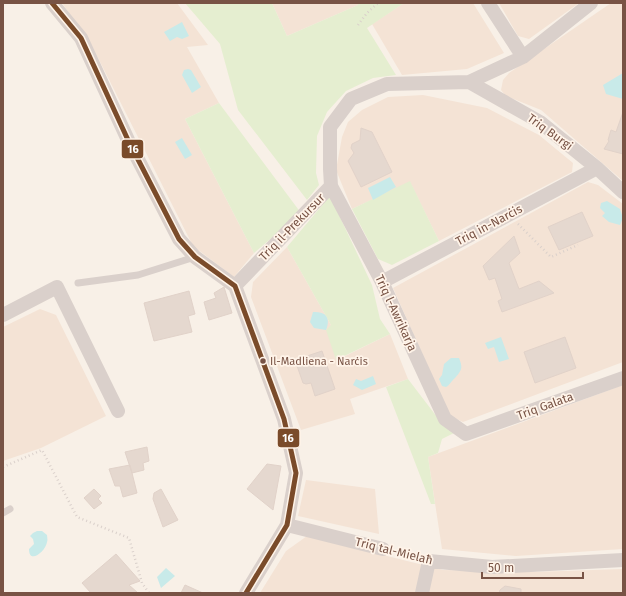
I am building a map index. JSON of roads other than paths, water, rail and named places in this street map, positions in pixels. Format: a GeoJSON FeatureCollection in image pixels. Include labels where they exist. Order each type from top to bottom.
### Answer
{"type":"FeatureCollection","features":[{"type":"Feature","properties":{"kind":"street"},"geometry":{"type":"LineString","coordinates":[[52,3],[81,38],[128,140],[179,239],[194,256],[235,286],[284,419],[296,473],[287,524],[246,593]]}},
{"type":"Feature","properties":{"kind":"street"},"geometry":{"type":"LineString","coordinates":[[488,3],[523,57]]}},
{"type":"Feature","properties":{"kind":"street","name":"Triq il-Prekursur"},"geometry":{"type":"LineString","coordinates":[[235,286],[331,186],[330,127],[351,99],[387,84],[469,82],[523,57],[591,3]]}},
{"type":"Feature","properties":{"kind":"street","name":"Triq Burgi"},"geometry":{"type":"LineString","coordinates":[[469,82],[540,122],[597,168],[623,192]]}},
{"type":"Feature","properties":{"kind":"street","name":"Triq in-Narċis"},"geometry":{"type":"LineString","coordinates":[[382,282],[597,168]]}},
{"type":"Feature","properties":{"kind":"street","name":"Triq l-Awrikarja"},"geometry":{"type":"LineString","coordinates":[[331,186],[382,282],[445,419],[466,434]]}},
{"type":"Feature","properties":{"kind":"street"},"geometry":{"type":"LineString","coordinates":[[3,315],[57,287],[118,411]]}},
{"type":"Feature","properties":{"kind":"street","name":"Triq Galata"},"geometry":{"type":"LineString","coordinates":[[466,434],[623,378]]}},
{"type":"Feature","properties":{"kind":"street","name":"Triq tal-Mielaħ"},"geometry":{"type":"LineString","coordinates":[[287,524],[383,549]]}},
{"type":"Feature","properties":{"kind":"street","name":"Triq tal-Mielaħ"},"geometry":{"type":"LineString","coordinates":[[422,593],[429,561],[492,568],[623,560]]}},
{"type":"Feature","properties":{"kind":"lane"},"geometry":{"type":"LineString","coordinates":[[78,283],[138,275],[194,256]]}},
{"type":"Feature","properties":{"kind":"lane"},"geometry":{"type":"LineString","coordinates":[[3,513],[10,509]]}},
{"type":"Feature","properties":{"kind":"water"},"geometry":{"type":"Polygon","coordinates":[[[182,22],[189,36],[182,39],[177,37],[170,41],[164,32],[182,22]]]}},
{"type":"Feature","properties":{"kind":"water"},"geometry":{"type":"Polygon","coordinates":[[[184,70],[191,70],[201,87],[192,93],[182,75],[184,70]]]}},
{"type":"Feature","properties":{"kind":"water"},"geometry":{"type":"Polygon","coordinates":[[[623,73],[623,99],[606,94],[603,85],[623,73]]]}},
{"type":"Feature","properties":{"kind":"water"},"geometry":{"type":"Polygon","coordinates":[[[182,138],[192,155],[185,159],[175,142],[182,138]]]}},
{"type":"Feature","properties":{"kind":"water"},"geometry":{"type":"Polygon","coordinates":[[[390,177],[396,187],[373,200],[368,188],[390,177]]]}},
{"type":"Feature","properties":{"kind":"water"},"geometry":{"type":"Polygon","coordinates":[[[607,201],[620,209],[623,218],[620,225],[609,222],[602,216],[605,213],[600,208],[601,203],[607,201]]]}},
{"type":"Feature","properties":{"kind":"water"},"geometry":{"type":"Polygon","coordinates":[[[313,312],[321,313],[326,316],[328,322],[326,330],[314,328],[310,322],[313,312]]]}},
{"type":"Feature","properties":{"kind":"water"},"geometry":{"type":"Polygon","coordinates":[[[501,337],[509,359],[499,362],[494,347],[488,349],[485,343],[501,337]]]}},
{"type":"Feature","properties":{"kind":"water"},"geometry":{"type":"Polygon","coordinates":[[[451,358],[459,358],[461,369],[446,387],[442,386],[439,379],[442,375],[444,364],[451,358]]]}},
{"type":"Feature","properties":{"kind":"water"},"geometry":{"type":"Polygon","coordinates":[[[373,376],[376,384],[362,390],[353,385],[356,379],[361,381],[373,376]]]}},
{"type":"Feature","properties":{"kind":"water"},"geometry":{"type":"Polygon","coordinates":[[[37,531],[42,531],[47,535],[46,546],[38,555],[32,556],[29,549],[34,544],[33,539],[30,536],[37,531]]]}},
{"type":"Feature","properties":{"kind":"water"},"geometry":{"type":"Polygon","coordinates":[[[166,568],[175,576],[161,588],[157,577],[166,568]]]}},
{"type":"Feature","properties":{"kind":"place","name":"Il-Madliena - Narċis"},"geometry":{"type":"Point","coordinates":[263,361]}}]}
